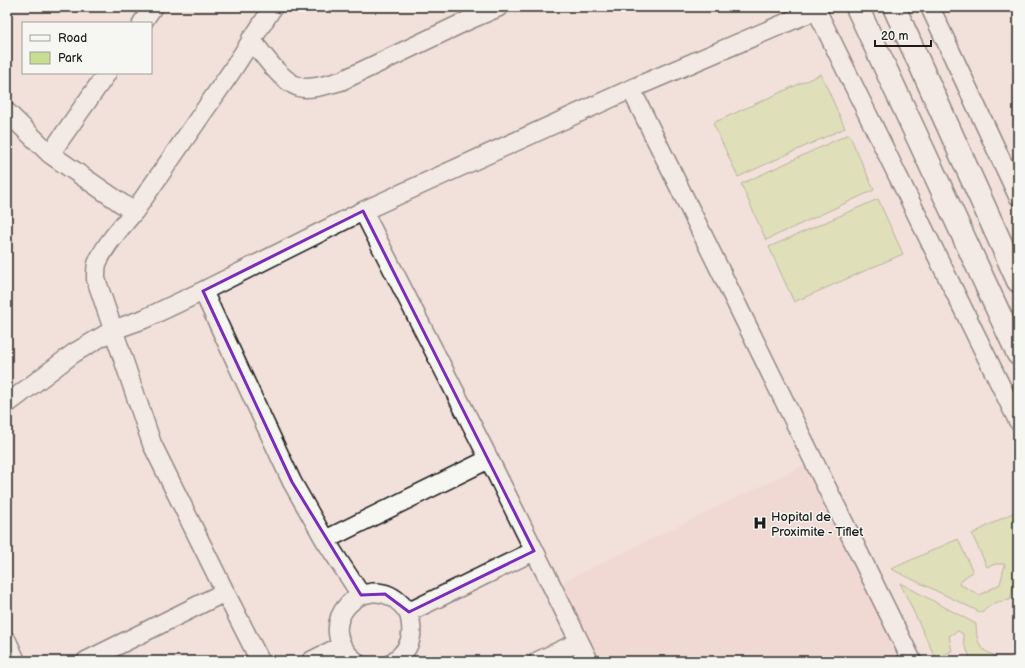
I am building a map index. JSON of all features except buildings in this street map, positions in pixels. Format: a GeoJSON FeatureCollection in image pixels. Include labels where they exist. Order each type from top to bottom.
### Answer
{"type":"FeatureCollection","features":[{"type":"Feature","properties":{"kind":"main road"},"geometry":{"type":"LineString","coordinates":[[857,7],[1018,354]]}},
{"type":"Feature","properties":{"kind":"main road"},"geometry":{"type":"LineString","coordinates":[[894,7],[1018,281]]}},
{"type":"Feature","properties":{"kind":"street"},"geometry":{"type":"LineString","coordinates":[[143,22],[153,7]]}},
{"type":"Feature","properties":{"kind":"street"},"geometry":{"type":"LineString","coordinates":[[260,661],[224,592],[152,444],[96,279],[97,264],[117,232],[134,212],[231,72],[273,7]]}},
{"type":"Feature","properties":{"kind":"street"},"geometry":{"type":"LineString","coordinates":[[251,39],[283,78],[303,88],[320,87],[342,81],[470,19],[499,7]]}},
{"type":"Feature","properties":{"kind":"street"},"geometry":{"type":"LineString","coordinates":[[930,7],[1018,196]]}},
{"type":"Feature","properties":{"kind":"street"},"geometry":{"type":"LineString","coordinates":[[7,404],[74,353],[113,330],[144,319],[203,292],[363,211],[631,89],[815,9],[1018,421]]}},
{"type":"Feature","properties":{"kind":"street"},"geometry":{"type":"LineString","coordinates":[[50,154],[106,74]]}},
{"type":"Feature","properties":{"kind":"street"},"geometry":{"type":"LineString","coordinates":[[631,89],[912,661]]}},
{"type":"Feature","properties":{"kind":"street"},"geometry":{"type":"LineString","coordinates":[[7,112],[50,154],[134,212]]}},
{"type":"Feature","properties":{"kind":"street"},"geometry":{"type":"LineString","coordinates":[[363,211],[489,458],[589,661]]}},
{"type":"Feature","properties":{"kind":"street"},"geometry":{"type":"LineString","coordinates":[[203,292],[292,482],[325,540],[360,595]]}},
{"type":"Feature","properties":{"kind":"street"},"geometry":{"type":"LineString","coordinates":[[325,540],[489,458]]}},
{"type":"Feature","properties":{"kind":"street"},"geometry":{"type":"LineString","coordinates":[[409,612],[534,551]]}},
{"type":"Feature","properties":{"kind":"street"},"geometry":{"type":"LineString","coordinates":[[86,661],[224,592]]}},
{"type":"Feature","properties":{"kind":"street"},"geometry":{"type":"LineString","coordinates":[[355,661],[341,646],[338,634],[338,622],[343,611],[350,602],[360,595],[373,592],[386,594],[397,599],[409,612],[412,632],[409,645],[402,655],[394,661]]}},
{"type":"Feature","properties":{"kind":"street"},"geometry":{"type":"LineString","coordinates":[[7,640],[16,661]]}},
{"type":"Feature","properties":{"kind":"street"},"geometry":{"type":"LineString","coordinates":[[538,661],[579,642]]}},
{"type":"Feature","properties":{"kind":"street"},"geometry":{"type":"LineString","coordinates":[[311,661],[341,646]]}},
{"type":"Feature","properties":{"kind":"highlighted area"},"geometry":{"type":"Polygon","coordinates":[[[363,211],[534,551],[409,612],[385,594],[361,595],[292,482],[203,291],[363,211]]]}},
{"type":"Feature","properties":{"kind":"shaded area","name":"Hopital de Proximite - Tiflet"},"geometry":{"type":"Polygon","coordinates":[[[806,464],[902,661],[601,661],[562,582],[806,464]]]}},
{"type":"Feature","properties":{"kind":"green space"},"geometry":{"type":"Polygon","coordinates":[[[821,74],[845,128],[738,177],[713,123],[821,74]]]}},
{"type":"Feature","properties":{"kind":"green space"},"geometry":{"type":"Polygon","coordinates":[[[849,134],[874,190],[766,240],[741,184],[849,134]]]}},
{"type":"Feature","properties":{"kind":"green space"},"geometry":{"type":"Polygon","coordinates":[[[878,199],[903,254],[794,302],[769,247],[878,199]]]}},
{"type":"Feature","properties":{"kind":"green space"},"geometry":{"type":"Polygon","coordinates":[[[1018,510],[1018,567],[1010,600],[994,604],[982,613],[891,569],[958,539],[973,572],[965,577],[959,584],[980,595],[1000,584],[1005,564],[996,564],[987,567],[972,534],[1018,510]]]}},
{"type":"Feature","properties":{"kind":"green space"},"geometry":{"type":"Polygon","coordinates":[[[900,583],[976,624],[978,640],[982,648],[990,654],[996,656],[995,661],[972,661],[964,644],[963,634],[958,631],[949,636],[952,651],[936,659],[900,583]]]}},
{"type":"Feature","properties":{"kind":"place","name":"Hopital de Proximite - Tiflet"},"geometry":{"type":"Point","coordinates":[760,523]}}]}
